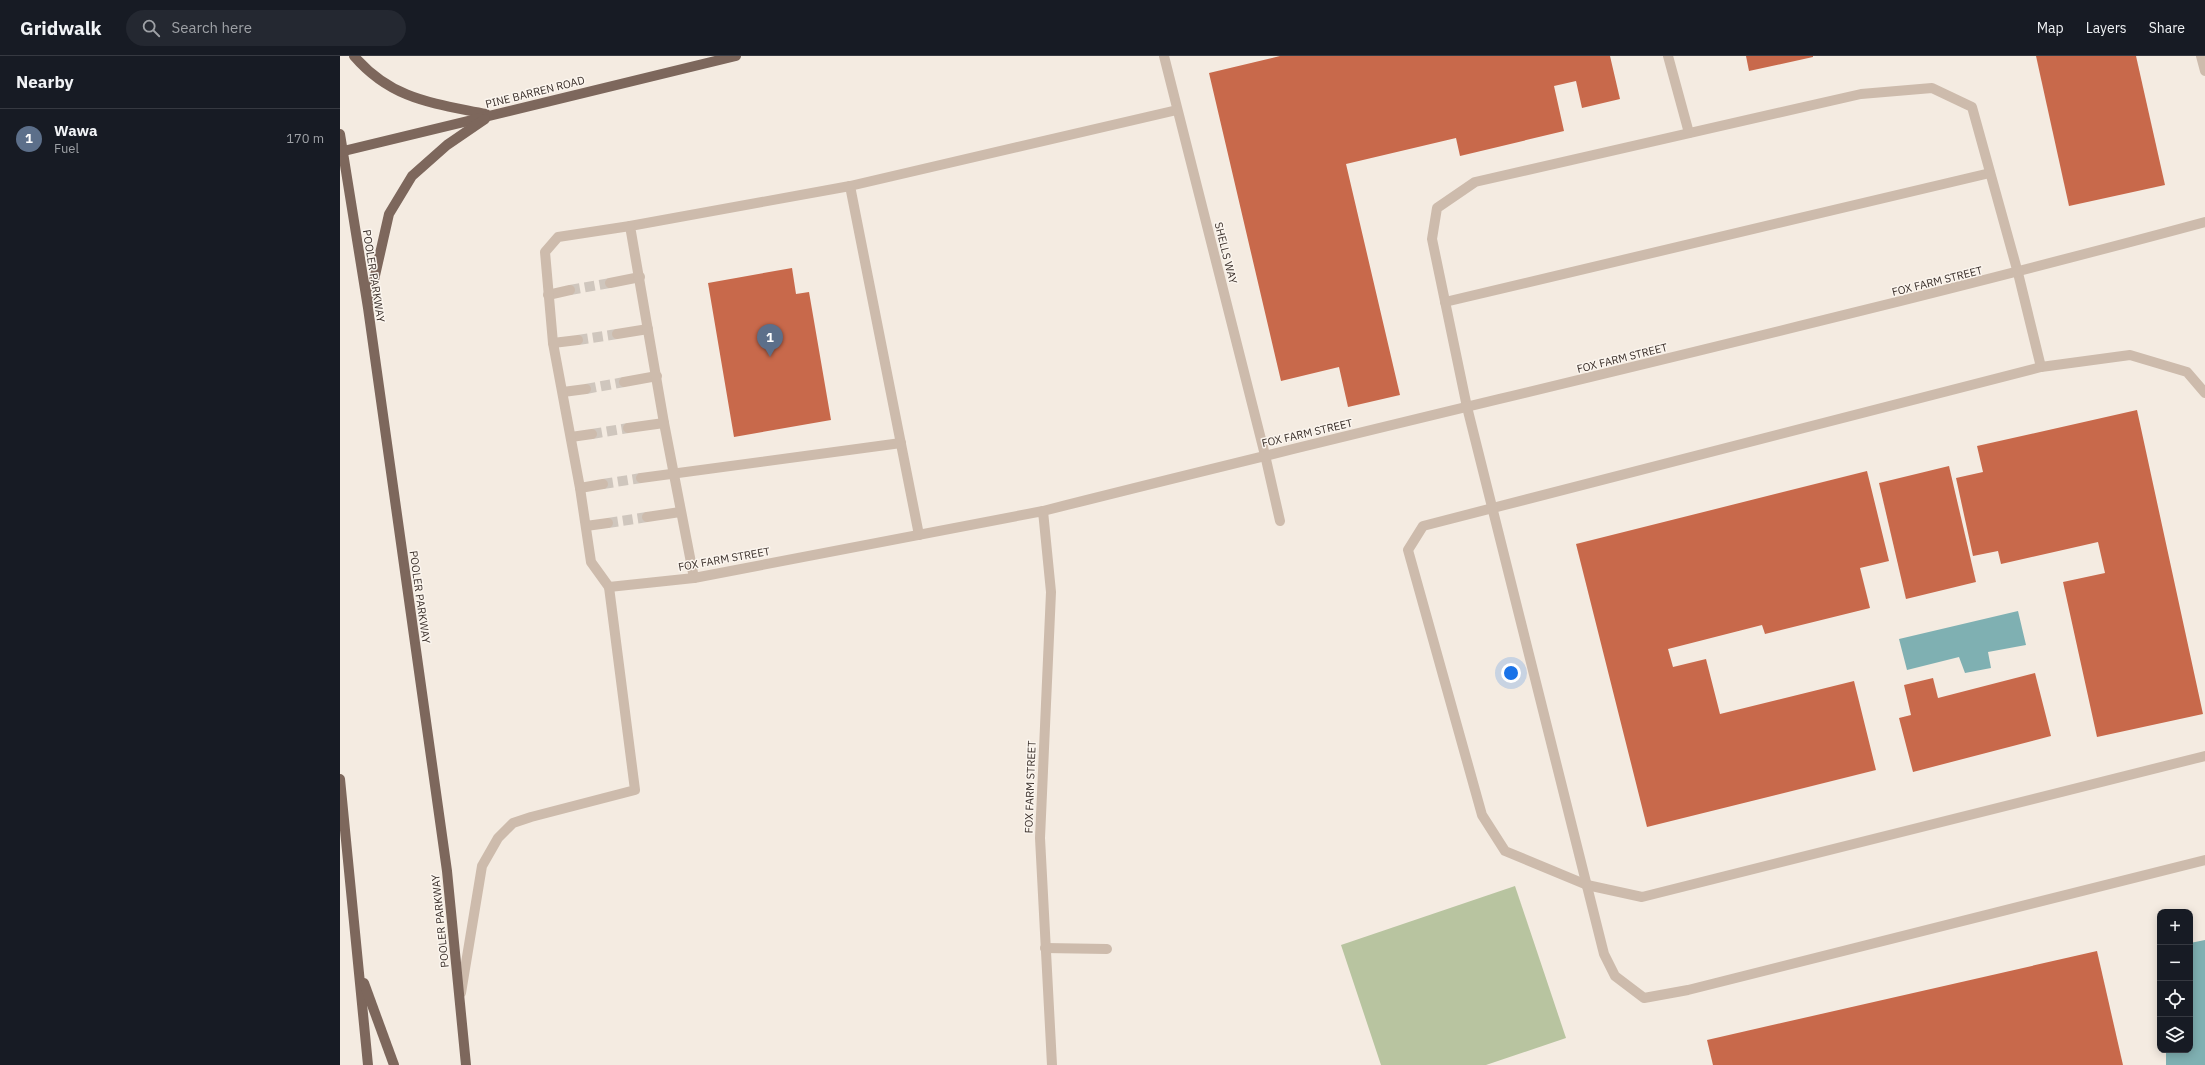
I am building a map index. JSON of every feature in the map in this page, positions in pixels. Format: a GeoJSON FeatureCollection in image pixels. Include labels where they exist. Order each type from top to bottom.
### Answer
{"type":"FeatureCollection","features":[{"type":"Feature","properties":{"kind":"main road"},"geometry":{"type":"LineString","coordinates":[[354,56],[384,84],[416,100],[490,115]]}},
{"type":"Feature","properties":{"kind":"main road","name":"PINE BARREN ROAD"},"geometry":{"type":"LineString","coordinates":[[342,152],[736,56]]}},
{"type":"Feature","properties":{"kind":"main road"},"geometry":{"type":"LineString","coordinates":[[368,308],[389,214],[412,176],[447,145],[490,115]]}},
{"type":"Feature","properties":{"kind":"main road","name":"POOLER PARKWAY"},"geometry":{"type":"LineString","coordinates":[[340,134],[368,308],[447,871],[466,1065]]}},
{"type":"Feature","properties":{"kind":"main road"},"geometry":{"type":"LineString","coordinates":[[340,779],[368,1065]]}},
{"type":"Feature","properties":{"kind":"main road"},"geometry":{"type":"LineString","coordinates":[[359,970],[394,1065]]}},
{"type":"Feature","properties":{"kind":"lane","name":"SHELLS WAY"},"geometry":{"type":"LineString","coordinates":[[1164,56],[1265,455],[1280,521]]}},
{"type":"Feature","properties":{"kind":"lane"},"geometry":{"type":"LineString","coordinates":[[1668,56],[1689,133]]}},
{"type":"Feature","properties":{"kind":"lane"},"geometry":{"type":"LineString","coordinates":[[2201,56],[2205,71]]}},
{"type":"Feature","properties":{"kind":"lane"},"geometry":{"type":"LineString","coordinates":[[2041,367],[2018,273],[1972,107],[1932,88],[1861,94],[1475,182],[1437,208],[1432,239],[1467,407],[1604,954],[1615,976],[1644,998],[1688,990],[2205,860]]}},
{"type":"Feature","properties":{"kind":"lane"},"geometry":{"type":"LineString","coordinates":[[460,1001],[482,866],[498,838],[513,823],[635,790],[609,587],[592,562],[553,342],[548,295],[546,252],[558,237],[630,226],[850,186],[1177,110]]}},
{"type":"Feature","properties":{"kind":"lane"},"geometry":{"type":"LineString","coordinates":[[1445,302],[1990,174]]}},
{"type":"Feature","properties":{"kind":"lane"},"geometry":{"type":"LineString","coordinates":[[850,186],[919,535]]}},
{"type":"Feature","properties":{"kind":"lane","name":"FOX FARM STREET"},"geometry":{"type":"LineString","coordinates":[[609,587],[694,578],[1043,511],[1265,455],[1609,374],[2018,273],[2205,222]]}},
{"type":"Feature","properties":{"kind":"lane"},"geometry":{"type":"LineString","coordinates":[[630,226],[680,512],[694,578]]}},
{"type":"Feature","properties":{"kind":"lane"},"geometry":{"type":"LineString","coordinates":[[610,283],[640,277]]}},
{"type":"Feature","properties":{"kind":"lane"},"geometry":{"type":"LineString","coordinates":[[548,295],[570,290]]}},
{"type":"Feature","properties":{"kind":"lane"},"geometry":{"type":"LineString","coordinates":[[617,334],[648,329]]}},
{"type":"Feature","properties":{"kind":"lane"},"geometry":{"type":"LineString","coordinates":[[553,342],[578,340]]}},
{"type":"Feature","properties":{"kind":"lane"},"geometry":{"type":"LineString","coordinates":[[2205,393],[2187,372],[2130,355],[2041,367],[1423,526],[1408,550],[1482,815],[1505,851],[1587,885],[1642,897],[2205,756]]}},
{"type":"Feature","properties":{"kind":"lane"},"geometry":{"type":"LineString","coordinates":[[624,382],[656,376]]}},
{"type":"Feature","properties":{"kind":"lane"},"geometry":{"type":"LineString","coordinates":[[563,392],[586,389]]}},
{"type":"Feature","properties":{"kind":"lane"},"geometry":{"type":"LineString","coordinates":[[628,428],[664,423]]}},
{"type":"Feature","properties":{"kind":"lane"},"geometry":{"type":"LineString","coordinates":[[571,437],[592,434]]}},
{"type":"Feature","properties":{"kind":"lane"},"geometry":{"type":"LineString","coordinates":[[641,478],[901,443]]}},
{"type":"Feature","properties":{"kind":"lane"},"geometry":{"type":"LineString","coordinates":[[580,488],[603,484]]}},
{"type":"Feature","properties":{"kind":"lane","name":"FOX FARM STREET"},"geometry":{"type":"LineString","coordinates":[[1043,511],[1051,592],[1040,838],[1052,1065]]}},
{"type":"Feature","properties":{"kind":"lane"},"geometry":{"type":"LineString","coordinates":[[647,517],[680,512]]}},
{"type":"Feature","properties":{"kind":"lane"},"geometry":{"type":"LineString","coordinates":[[586,526],[608,523]]}},
{"type":"Feature","properties":{"kind":"lane"},"geometry":{"type":"LineString","coordinates":[[1046,948],[1107,949]]}},
{"type":"Feature","properties":{"kind":"green space"},"geometry":{"type":"Polygon","coordinates":[[[1515,886],[1566,1038],[1486,1065],[1381,1065],[1341,945],[1515,886]]]}},
{"type":"Feature","properties":{"kind":"water"},"geometry":{"type":"Polygon","coordinates":[[[2018,611],[2026,645],[1988,652],[1991,668],[1965,673],[1959,657],[1907,670],[1899,639],[2018,611]]]}},
{"type":"Feature","properties":{"kind":"water"},"geometry":{"type":"Polygon","coordinates":[[[2205,940],[2205,1065],[2166,1065],[2166,1053],[2193,1053],[2193,942],[2205,940]]]}},
{"type":"Feature","properties":{"kind":"building"},"geometry":{"type":"Polygon","coordinates":[[[1280,56],[1610,56],[1620,99],[1582,108],[1576,81],[1554,86],[1564,131],[1460,156],[1456,138],[1346,164],[1400,395],[1348,407],[1339,367],[1281,381],[1209,73],[1280,56]]]}},
{"type":"Feature","properties":{"kind":"building"},"geometry":{"type":"Polygon","coordinates":[[[1746,56],[1813,56],[1813,57],[1749,71],[1746,56]]]}},
{"type":"Feature","properties":{"kind":"building"},"geometry":{"type":"Polygon","coordinates":[[[2036,56],[2136,56],[2165,185],[2069,206],[2036,56]]]}},
{"type":"Feature","properties":{"kind":"building"},"geometry":{"type":"Polygon","coordinates":[[[792,268],[796,294],[809,292],[831,420],[734,437],[708,283],[792,268]]]}},
{"type":"Feature","properties":{"kind":"building"},"geometry":{"type":"Polygon","coordinates":[[[2137,410],[2203,714],[2097,737],[2063,582],[2105,573],[2098,542],[2001,564],[1998,551],[1973,556],[1956,478],[1983,472],[1977,446],[2137,410]]]}},
{"type":"Feature","properties":{"kind":"building"},"geometry":{"type":"Polygon","coordinates":[[[1949,466],[1976,582],[1906,599],[1879,483],[1949,466]]]}},
{"type":"Feature","properties":{"kind":"building"},"geometry":{"type":"Polygon","coordinates":[[[1867,471],[1889,561],[1860,568],[1870,608],[1765,634],[1762,625],[1668,649],[1673,667],[1706,659],[1720,714],[1854,681],[1876,770],[1647,827],[1576,544],[1867,471]]]}},
{"type":"Feature","properties":{"kind":"building"},"geometry":{"type":"Polygon","coordinates":[[[2035,673],[2051,736],[1913,772],[1899,718],[1911,715],[1904,685],[1933,678],[1938,698],[2035,673]]]}},
{"type":"Feature","properties":{"kind":"building"},"geometry":{"type":"Polygon","coordinates":[[[2097,951],[2123,1065],[1713,1065],[1707,1040],[2097,951]]]}},
{"type":"Feature","properties":{"kind":"tunnel"},"geometry":{"type":"LineString","coordinates":[[570,290],[610,283]]}},
{"type":"Feature","properties":{"kind":"tunnel"},"geometry":{"type":"LineString","coordinates":[[578,340],[617,334]]}},
{"type":"Feature","properties":{"kind":"tunnel"},"geometry":{"type":"LineString","coordinates":[[586,389],[624,382]]}},
{"type":"Feature","properties":{"kind":"tunnel"},"geometry":{"type":"LineString","coordinates":[[592,434],[628,428]]}},
{"type":"Feature","properties":{"kind":"tunnel"},"geometry":{"type":"LineString","coordinates":[[603,484],[641,478]]}},
{"type":"Feature","properties":{"kind":"tunnel"},"geometry":{"type":"LineString","coordinates":[[608,523],[647,517]]}},
{"type":"Feature","properties":{"kind":"place","name":"Wawa"},"geometry":{"type":"Point","coordinates":[770,357]}}]}
